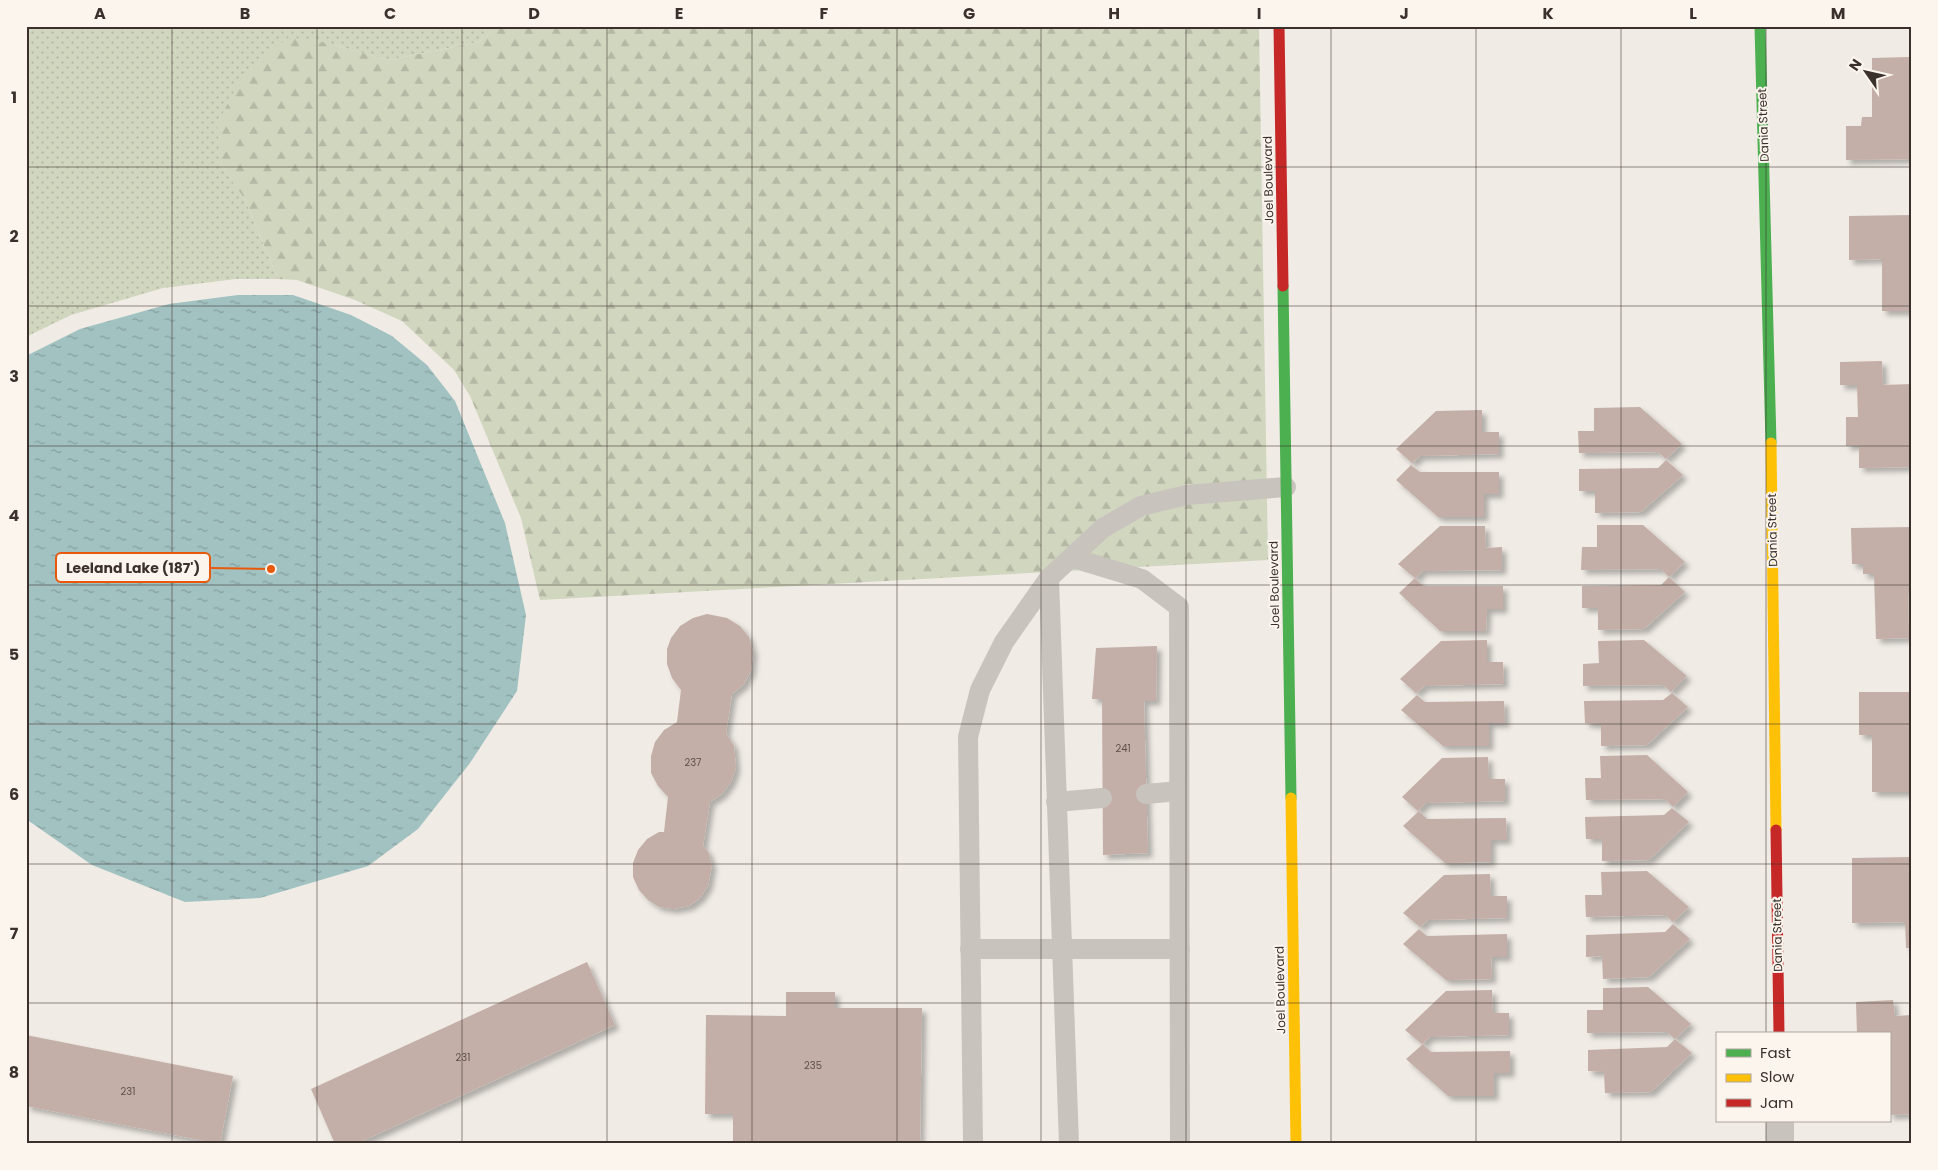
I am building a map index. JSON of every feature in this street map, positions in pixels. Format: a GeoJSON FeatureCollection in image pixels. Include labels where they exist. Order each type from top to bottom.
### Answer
{"type":"FeatureCollection","features":[{"type":"Feature","properties":{"kind":"main road","name":"Joel Boulevard"},"geometry":{"type":"LineString","coordinates":[[1279,26],[1296,1144]]}},
{"type":"Feature","properties":{"kind":"main road","name":"Dania Street"},"geometry":{"type":"LineString","coordinates":[[1760,26],[1770,385],[1779,1032]]}},
{"type":"Feature","properties":{"kind":"street"},"geometry":{"type":"LineString","coordinates":[[1780,1122],[1780,1144]]}},
{"type":"Feature","properties":{"kind":"lane"},"geometry":{"type":"LineString","coordinates":[[973,1144],[968,737],[980,690],[1004,642],[1049,578],[1073,558],[1103,528],[1141,506],[1187,495],[1286,487]]}},
{"type":"Feature","properties":{"kind":"lane"},"geometry":{"type":"LineString","coordinates":[[1073,558],[1142,579],[1179,607],[1180,1144]]}},
{"type":"Feature","properties":{"kind":"lane"},"geometry":{"type":"LineString","coordinates":[[1049,578],[1069,1144]]}},
{"type":"Feature","properties":{"kind":"lane"},"geometry":{"type":"LineString","coordinates":[[1146,794],[1180,791]]}},
{"type":"Feature","properties":{"kind":"lane"},"geometry":{"type":"LineString","coordinates":[[1056,802],[1102,798]]}},
{"type":"Feature","properties":{"kind":"lane"},"geometry":{"type":"LineString","coordinates":[[970,949],[1180,949]]}},
{"type":"Feature","properties":{"kind":"green space"},"geometry":{"type":"Polygon","coordinates":[[[26,26],[497,26],[479,42],[388,60],[334,45],[220,162],[245,200],[278,279],[236,279],[163,288],[71,315],[26,337],[26,26]]]}},
{"type":"Feature","properties":{"kind":"green space"},"geometry":{"type":"Polygon","coordinates":[[[497,26],[1259,26],[1268,560],[540,600],[521,518],[470,396],[454,370],[402,321],[355,300],[297,280],[278,279],[245,200],[220,162],[217,124],[245,71],[289,37],[334,45],[388,60],[479,42],[497,26]]]}},
{"type":"Feature","properties":{"kind":"water"},"geometry":{"type":"Polygon","coordinates":[[[238,295],[293,295],[351,315],[392,336],[427,365],[455,401],[505,523],[526,615],[517,691],[470,763],[418,829],[368,866],[260,898],[185,902],[92,865],[26,819],[26,356],[80,329],[169,304],[238,295]]]}},
{"type":"Feature","properties":{"kind":"building"},"geometry":{"type":"Polygon","coordinates":[[[1910,57],[1911,159],[1846,160],[1846,126],[1861,126],[1862,117],[1872,117],[1872,58],[1910,57]]]}},
{"type":"Feature","properties":{"kind":"building"},"geometry":{"type":"Polygon","coordinates":[[[1912,215],[1912,311],[1882,311],[1882,259],[1849,260],[1849,216],[1912,215]]]}},
{"type":"Feature","properties":{"kind":"building"},"geometry":{"type":"Polygon","coordinates":[[[1882,361],[1883,385],[1912,384],[1912,467],[1859,468],[1859,445],[1846,446],[1846,417],[1858,417],[1857,385],[1840,385],[1840,362],[1882,361]]]}},
{"type":"Feature","properties":{"kind":"building"},"geometry":{"type":"Polygon","coordinates":[[[1640,407],[1682,444],[1666,459],[1658,452],[1579,453],[1578,431],[1594,431],[1594,408],[1640,407]]]}},
{"type":"Feature","properties":{"kind":"building"},"geometry":{"type":"Polygon","coordinates":[[[1482,410],[1482,432],[1499,432],[1499,454],[1420,456],[1412,463],[1396,449],[1436,411],[1482,410]]]}},
{"type":"Feature","properties":{"kind":"building"},"geometry":{"type":"Polygon","coordinates":[[[1666,460],[1683,475],[1641,512],[1595,513],[1595,491],[1579,491],[1579,469],[1658,468],[1666,460]]]}},
{"type":"Feature","properties":{"kind":"building"},"geometry":{"type":"Polygon","coordinates":[[[1411,465],[1420,472],[1499,472],[1499,494],[1484,494],[1484,517],[1438,517],[1396,480],[1411,465]]]}},
{"type":"Feature","properties":{"kind":"building"},"geometry":{"type":"Polygon","coordinates":[[[1597,525],[1643,525],[1685,562],[1669,577],[1661,569],[1581,570],[1582,547],[1597,547],[1597,525]]]}},
{"type":"Feature","properties":{"kind":"building"},"geometry":{"type":"Polygon","coordinates":[[[1440,526],[1485,526],[1486,548],[1502,547],[1502,570],[1423,571],[1415,578],[1398,564],[1440,526]]]}},
{"type":"Feature","properties":{"kind":"building"},"geometry":{"type":"Polygon","coordinates":[[[1912,527],[1912,592],[1908,592],[1909,638],[1876,639],[1874,574],[1863,574],[1863,564],[1852,564],[1851,528],[1912,527]]]}},
{"type":"Feature","properties":{"kind":"building"},"geometry":{"type":"Polygon","coordinates":[[[1669,577],[1685,592],[1644,629],[1598,630],[1598,608],[1582,608],[1582,586],[1661,585],[1669,577]]]}},
{"type":"Feature","properties":{"kind":"building"},"geometry":{"type":"Polygon","coordinates":[[[1415,578],[1423,586],[1503,586],[1503,609],[1487,609],[1486,631],[1440,631],[1399,593],[1415,578]]]}},
{"type":"Feature","properties":{"kind":"building"},"geometry":{"type":"Polygon","coordinates":[[[707,614],[727,618],[740,626],[749,637],[753,652],[751,671],[744,684],[732,694],[726,733],[734,746],[736,768],[731,782],[722,794],[710,802],[703,846],[708,851],[712,865],[708,886],[700,898],[689,906],[673,909],[659,907],[648,900],[639,890],[633,877],[633,863],[638,850],[647,839],[659,832],[664,832],[668,797],[658,786],[651,773],[651,756],[655,742],[664,730],[677,722],[681,690],[672,678],[667,664],[667,649],[671,638],[680,626],[693,618],[707,614]]]}},
{"type":"Feature","properties":{"kind":"building"},"geometry":{"type":"Polygon","coordinates":[[[1487,640],[1487,662],[1503,662],[1504,684],[1425,686],[1416,693],[1400,679],[1441,641],[1487,640]]]}},
{"type":"Feature","properties":{"kind":"building"},"geometry":{"type":"Polygon","coordinates":[[[1644,640],[1687,676],[1671,692],[1663,685],[1583,686],[1583,664],[1599,663],[1598,641],[1644,640]]]}},
{"type":"Feature","properties":{"kind":"building"},"geometry":{"type":"Polygon","coordinates":[[[1157,646],[1156,701],[1144,701],[1148,853],[1103,855],[1102,699],[1092,699],[1096,648],[1157,646]]]}},
{"type":"Feature","properties":{"kind":"building"},"geometry":{"type":"Polygon","coordinates":[[[1859,692],[1912,692],[1912,792],[1872,792],[1872,735],[1859,735],[1859,692]]]}},
{"type":"Feature","properties":{"kind":"building"},"geometry":{"type":"Polygon","coordinates":[[[1672,693],[1688,707],[1647,745],[1601,746],[1601,724],[1585,723],[1584,701],[1663,700],[1672,693]]]}},
{"type":"Feature","properties":{"kind":"building"},"geometry":{"type":"Polygon","coordinates":[[[1417,695],[1425,702],[1504,701],[1505,723],[1489,723],[1489,746],[1443,746],[1401,710],[1417,695]]]}},
{"type":"Feature","properties":{"kind":"building"},"geometry":{"type":"Polygon","coordinates":[[[1647,755],[1688,792],[1673,807],[1665,799],[1586,800],[1585,778],[1601,778],[1600,756],[1647,755]]]}},
{"type":"Feature","properties":{"kind":"building"},"geometry":{"type":"Polygon","coordinates":[[[1488,757],[1489,779],[1505,779],[1505,801],[1426,803],[1418,811],[1402,797],[1442,758],[1488,757]]]}},
{"type":"Feature","properties":{"kind":"building"},"geometry":{"type":"Polygon","coordinates":[[[1672,808],[1689,822],[1649,860],[1602,861],[1602,839],[1586,839],[1585,817],[1664,815],[1672,808]]]}},
{"type":"Feature","properties":{"kind":"building"},"geometry":{"type":"Polygon","coordinates":[[[1419,811],[1427,819],[1506,818],[1507,840],[1491,840],[1491,862],[1445,863],[1403,826],[1419,811]]]}},
{"type":"Feature","properties":{"kind":"building"},"geometry":{"type":"Polygon","coordinates":[[[1912,857],[1912,948],[1906,948],[1905,922],[1852,923],[1852,858],[1912,857]]]}},
{"type":"Feature","properties":{"kind":"building"},"geometry":{"type":"Polygon","coordinates":[[[1647,871],[1689,907],[1673,922],[1665,915],[1586,917],[1585,895],[1602,895],[1601,872],[1647,871]]]}},
{"type":"Feature","properties":{"kind":"building"},"geometry":{"type":"Polygon","coordinates":[[[1490,874],[1491,896],[1507,896],[1507,918],[1428,920],[1420,927],[1403,913],[1444,875],[1490,874]]]}},
{"type":"Feature","properties":{"kind":"building"},"geometry":{"type":"Polygon","coordinates":[[[1673,924],[1690,939],[1649,977],[1603,979],[1602,956],[1586,957],[1586,935],[1665,932],[1673,924]]]}},
{"type":"Feature","properties":{"kind":"building"},"geometry":{"type":"Polygon","coordinates":[[[1419,929],[1427,936],[1507,934],[1507,957],[1491,957],[1492,979],[1446,980],[1403,944],[1419,929]]]}},
{"type":"Feature","properties":{"kind":"building"},"geometry":{"type":"Polygon","coordinates":[[[587,962],[615,1025],[356,1144],[335,1144],[311,1089],[587,962]]]}},
{"type":"Feature","properties":{"kind":"building"},"geometry":{"type":"Polygon","coordinates":[[[1648,987],[1691,1024],[1675,1039],[1667,1032],[1587,1033],[1587,1010],[1603,1010],[1603,988],[1648,987]]]}},
{"type":"Feature","properties":{"kind":"building"},"geometry":{"type":"Polygon","coordinates":[[[1492,990],[1493,1013],[1509,1013],[1509,1035],[1430,1037],[1422,1044],[1405,1030],[1446,991],[1492,990]]]}},
{"type":"Feature","properties":{"kind":"building"},"geometry":{"type":"Polygon","coordinates":[[[786,992],[835,992],[835,1008],[922,1008],[920,1144],[733,1144],[733,1114],[705,1114],[706,1015],[786,1016],[786,992]]]}},
{"type":"Feature","properties":{"kind":"building"},"geometry":{"type":"Polygon","coordinates":[[[1893,1000],[1895,1016],[1912,1015],[1912,1114],[1890,1115],[1890,1032],[1857,1032],[1856,1002],[1893,1000]]]}},
{"type":"Feature","properties":{"kind":"building"},"geometry":{"type":"Polygon","coordinates":[[[26,1035],[233,1076],[220,1144],[26,1106],[26,1035]]]}},
{"type":"Feature","properties":{"kind":"building"},"geometry":{"type":"Polygon","coordinates":[[[1675,1039],[1692,1053],[1651,1092],[1605,1093],[1604,1072],[1588,1071],[1588,1050],[1667,1047],[1675,1039]]]}},
{"type":"Feature","properties":{"kind":"building"},"geometry":{"type":"Polygon","coordinates":[[[1423,1044],[1431,1052],[1510,1051],[1510,1073],[1494,1073],[1494,1096],[1448,1096],[1406,1059],[1423,1044]]]}},
{"type":"Feature","properties":{"kind":"traffic: fast"},"geometry":{"type":"LineString","coordinates":[[1760,26],[1771,443]]}},
{"type":"Feature","properties":{"kind":"traffic: fast"},"geometry":{"type":"LineString","coordinates":[[1283,286],[1291,798]]}},
{"type":"Feature","properties":{"kind":"traffic: slow"},"geometry":{"type":"LineString","coordinates":[[1771,443],[1776,830]]}},
{"type":"Feature","properties":{"kind":"traffic: slow"},"geometry":{"type":"LineString","coordinates":[[1291,798],[1296,1144]]}},
{"type":"Feature","properties":{"kind":"traffic: jam"},"geometry":{"type":"LineString","coordinates":[[1279,26],[1283,286]]}},
{"type":"Feature","properties":{"kind":"traffic: jam"},"geometry":{"type":"LineString","coordinates":[[1776,830],[1779,1032]]}},
{"type":"Feature","properties":{"kind":"place","name":"Leeland Lake (187')"},"geometry":{"type":"Point","coordinates":[271,569]}}]}
